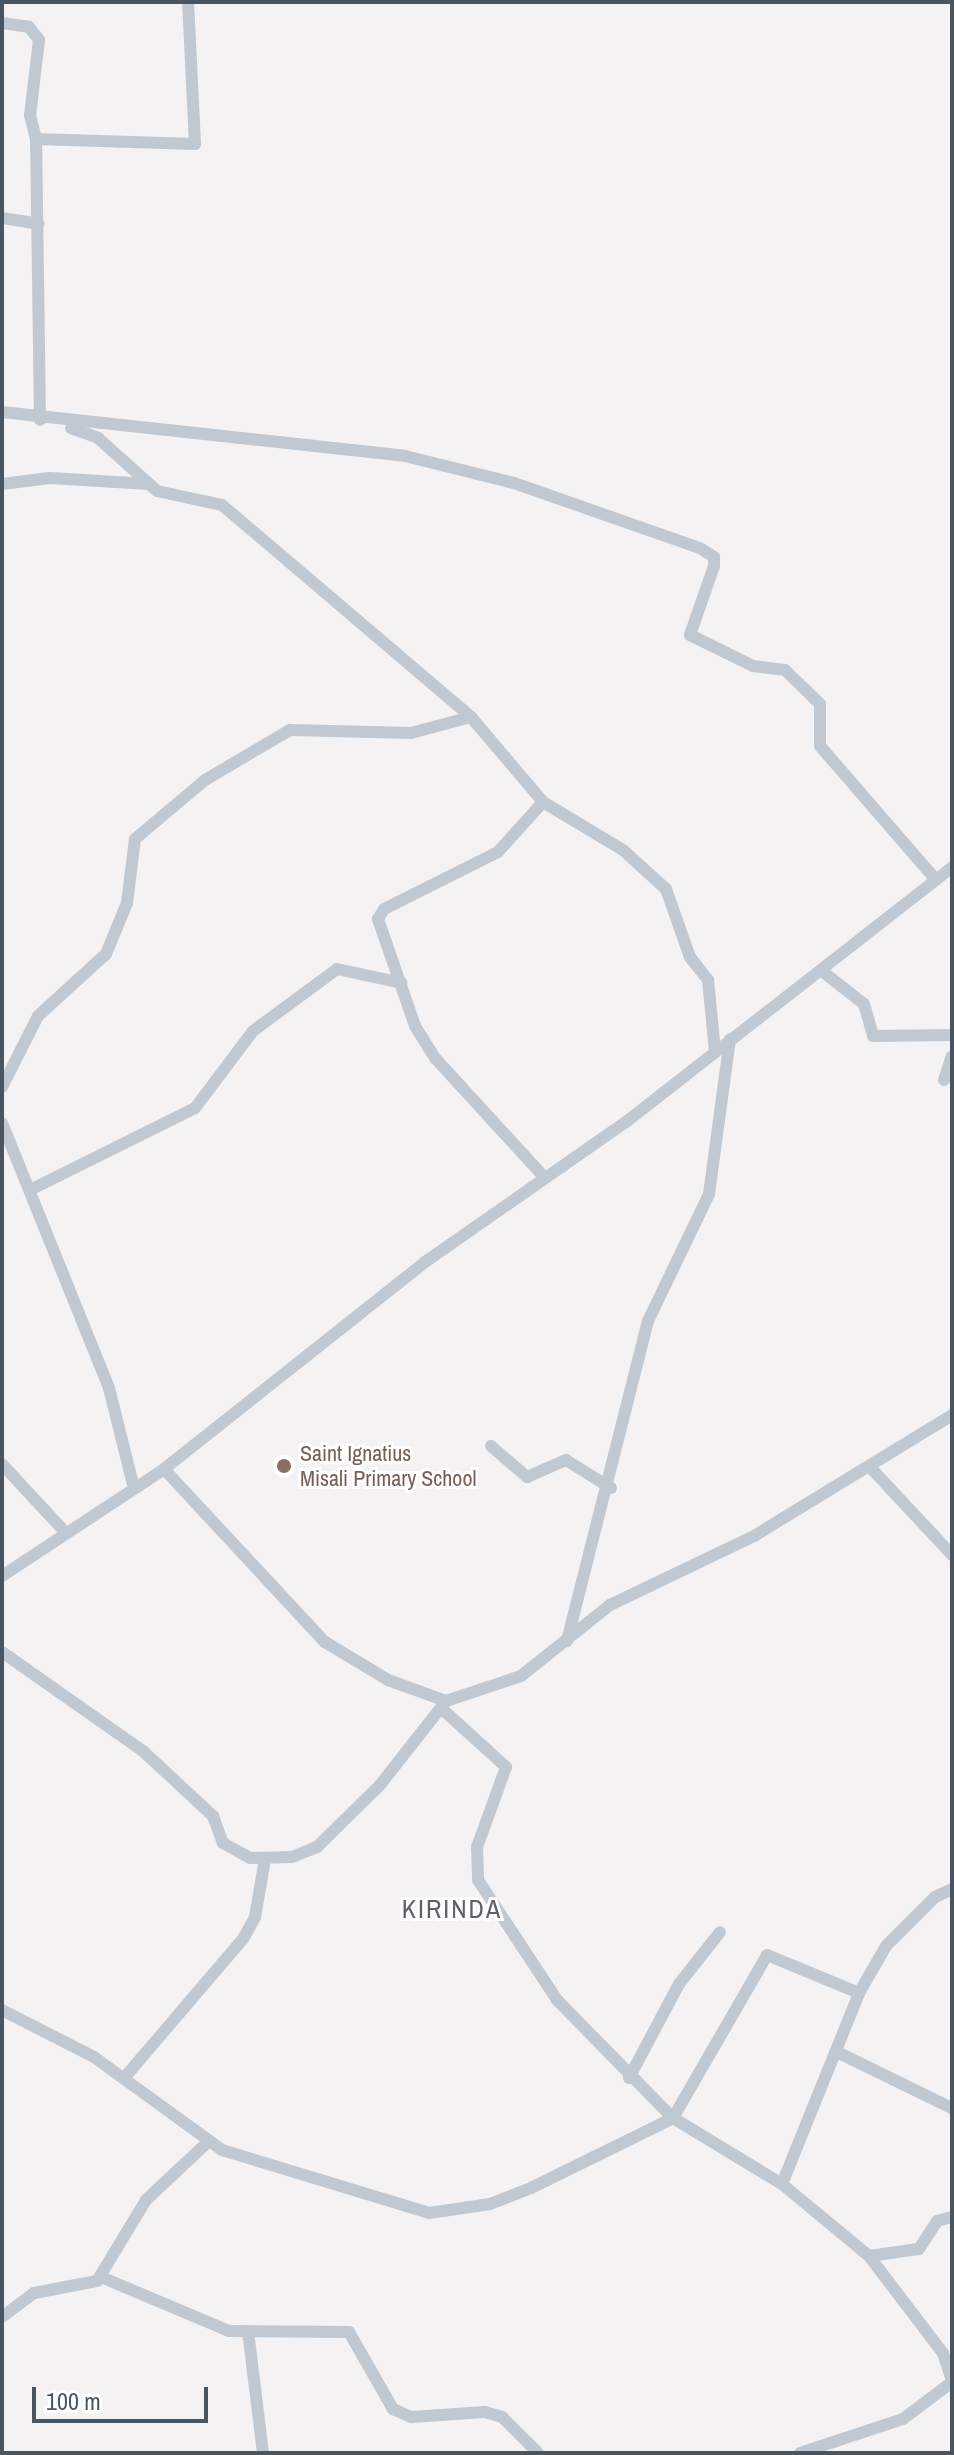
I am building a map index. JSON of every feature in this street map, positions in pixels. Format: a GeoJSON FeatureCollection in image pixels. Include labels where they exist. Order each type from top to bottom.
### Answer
{"type":"FeatureCollection","features":[{"type":"Feature","properties":{"kind":"street"},"geometry":{"type":"LineString","coordinates":[[36,139],[195,144],[188,2]]}},
{"type":"Feature","properties":{"kind":"street"},"geometry":{"type":"LineString","coordinates":[[2,23],[29,27],[39,40],[30,115],[36,139],[39,224],[40,420]]}},
{"type":"Feature","properties":{"kind":"street"},"geometry":{"type":"LineString","coordinates":[[2,218],[39,224]]}},
{"type":"Feature","properties":{"kind":"street"},"geometry":{"type":"LineString","coordinates":[[2,412],[57,422],[405,456],[514,483],[700,548],[714,557],[714,566],[690,635],[753,666],[785,670],[820,704],[820,746],[936,880]]}},
{"type":"Feature","properties":{"kind":"street"},"geometry":{"type":"LineString","coordinates":[[57,422],[98,438],[149,484],[174,499],[222,505],[471,717],[543,802],[623,850],[666,889],[690,957],[708,980],[715,1051]]}},
{"type":"Feature","properties":{"kind":"street"},"geometry":{"type":"LineString","coordinates":[[2,484],[50,478],[149,484]]}},
{"type":"Feature","properties":{"kind":"street"},"geometry":{"type":"LineString","coordinates":[[2,1087],[7,1053],[38,1016],[106,954],[127,903],[135,839],[224,765],[290,730],[411,733],[471,717]]}},
{"type":"Feature","properties":{"kind":"street"},"geometry":{"type":"LineString","coordinates":[[543,802],[498,852],[380,911],[415,1026],[436,1059],[544,1177]]}},
{"type":"Feature","properties":{"kind":"street"},"geometry":{"type":"LineString","coordinates":[[2,1576],[164,1469],[544,1177],[822,971],[952,867]]}},
{"type":"Feature","properties":{"kind":"street"},"geometry":{"type":"LineString","coordinates":[[30,1190],[195,1108],[253,1031],[337,969],[402,983]]}},
{"type":"Feature","properties":{"kind":"street"},"geometry":{"type":"LineString","coordinates":[[822,971],[864,1004],[873,1036],[950,1040]]}},
{"type":"Feature","properties":{"kind":"street"},"geometry":{"type":"LineString","coordinates":[[567,1641],[611,1488],[648,1321],[709,1194],[730,1039]]}},
{"type":"Feature","properties":{"kind":"street"},"geometry":{"type":"LineString","coordinates":[[944,1080],[952,1056]]}},
{"type":"Feature","properties":{"kind":"street"},"geometry":{"type":"LineString","coordinates":[[2,1123],[113,1401],[134,1488]]}},
{"type":"Feature","properties":{"kind":"street"},"geometry":{"type":"LineString","coordinates":[[2,1652],[181,1783],[213,1816],[223,1843],[265,1859],[317,1847],[338,1829],[444,1705],[521,1676],[610,1605],[754,1536],[952,1415]]}},
{"type":"Feature","properties":{"kind":"street"},"geometry":{"type":"LineString","coordinates":[[491,1446],[527,1477],[566,1460],[611,1488]]}},
{"type":"Feature","properties":{"kind":"street"},"geometry":{"type":"LineString","coordinates":[[2,1464],[66,1533]]}},
{"type":"Feature","properties":{"kind":"street"},"geometry":{"type":"LineString","coordinates":[[870,1467],[952,1555]]}},
{"type":"Feature","properties":{"kind":"street"},"geometry":{"type":"LineString","coordinates":[[164,1469],[325,1642],[388,1680],[444,1705],[506,1767],[477,1847],[478,1880],[557,2000],[629,2078],[673,2118],[782,2184],[869,2256],[943,2353],[952,2381],[903,2419],[800,2453]]}},
{"type":"Feature","properties":{"kind":"street"},"geometry":{"type":"LineString","coordinates":[[125,2077],[243,1939],[255,1917],[265,1859]]}},
{"type":"Feature","properties":{"kind":"street"},"geometry":{"type":"LineString","coordinates":[[782,2184],[839,2053],[859,1993],[886,1946],[935,1897],[952,1889]]}},
{"type":"Feature","properties":{"kind":"street"},"geometry":{"type":"LineString","coordinates":[[629,2078],[679,1984],[720,1932]]}},
{"type":"Feature","properties":{"kind":"street"},"geometry":{"type":"LineString","coordinates":[[2,2010],[125,2077],[209,2141],[429,2213],[517,2193],[673,2118],[767,1955],[789,1958],[859,1993]]}},
{"type":"Feature","properties":{"kind":"street"},"geometry":{"type":"LineString","coordinates":[[839,2053],[952,2108]]}},
{"type":"Feature","properties":{"kind":"street"},"geometry":{"type":"LineString","coordinates":[[2,2317],[34,2293],[82,2288],[101,2277],[146,2200],[209,2141]]}},
{"type":"Feature","properties":{"kind":"street"},"geometry":{"type":"LineString","coordinates":[[869,2256],[919,2249],[937,2221],[952,2217]]}},
{"type":"Feature","properties":{"kind":"street"},"geometry":{"type":"LineString","coordinates":[[108,2261],[115,2279]]}},
{"type":"Feature","properties":{"kind":"street"},"geometry":{"type":"LineString","coordinates":[[101,2277],[115,2279],[154,2302],[248,2331],[349,2332],[393,2409],[411,2417],[485,2412],[502,2417],[538,2453]]}},
{"type":"Feature","properties":{"kind":"street"},"geometry":{"type":"LineString","coordinates":[[248,2331],[263,2453]]}},
{"type":"Feature","properties":{"kind":"place","name":"Saint Ignatius Misali Primary School"},"geometry":{"type":"Point","coordinates":[284,1466]}},
{"type":"Feature","properties":{"kind":"district","name":"KIRINDA"},"geometry":{"type":"Point","coordinates":[452,1909]}}]}
